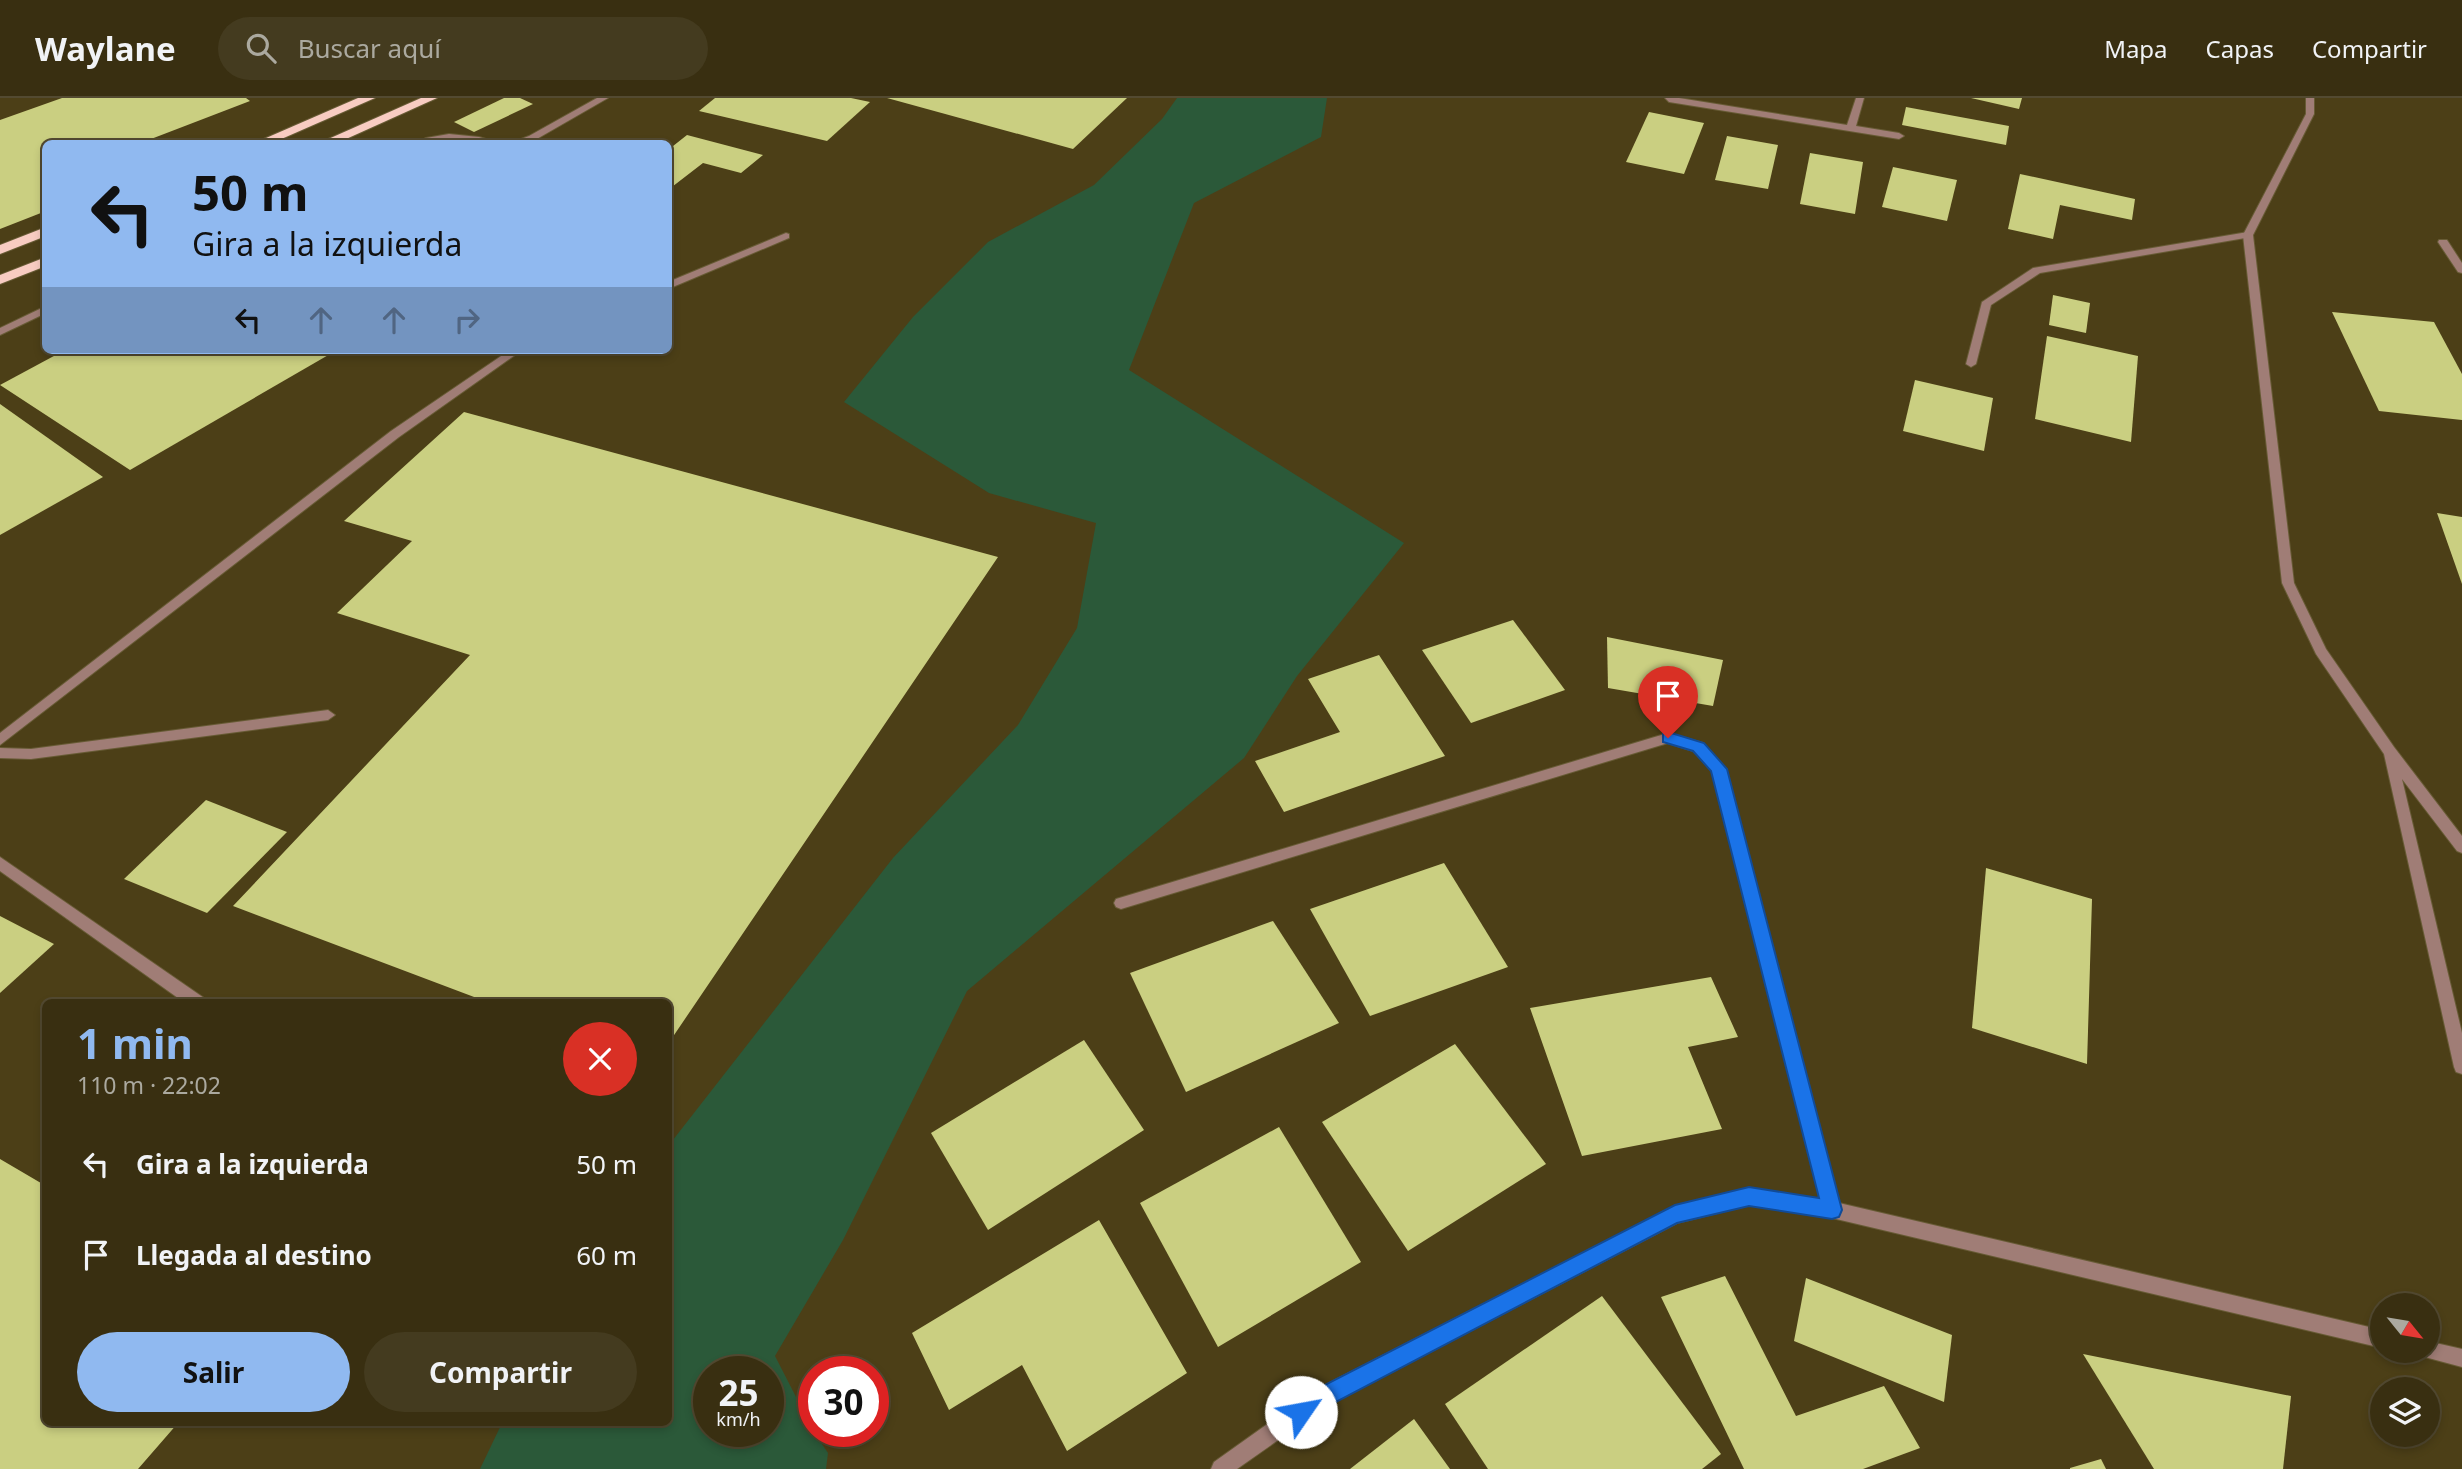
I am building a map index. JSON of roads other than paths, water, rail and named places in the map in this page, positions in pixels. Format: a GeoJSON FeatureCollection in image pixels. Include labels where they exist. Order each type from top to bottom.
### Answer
{"type":"FeatureCollection","features":[{"type":"Feature","properties":{"kind":"highway"},"geometry":{"type":"LineString","coordinates":[[268,140],[369,98]]}},
{"type":"Feature","properties":{"kind":"highway"},"geometry":{"type":"LineString","coordinates":[[332,140],[431,98]]}},
{"type":"Feature","properties":{"kind":"highway"},"geometry":{"type":"LineString","coordinates":[[0,250],[42,233]]}},
{"type":"Feature","properties":{"kind":"highway"},"geometry":{"type":"LineString","coordinates":[[0,280],[42,263]]}},
{"type":"Feature","properties":{"kind":"street"},"geometry":{"type":"LineString","coordinates":[[525,140],[604,98]]}},
{"type":"Feature","properties":{"kind":"street"},"geometry":{"type":"LineString","coordinates":[[1851,128],[1860,98]]}},
{"type":"Feature","properties":{"kind":"street"},"geometry":{"type":"LineString","coordinates":[[2310,98],[2310,114],[2248,235],[2288,583],[2321,651],[2389,751],[2462,847]]}},
{"type":"Feature","properties":{"kind":"street"},"geometry":{"type":"LineString","coordinates":[[1669,99],[1899,136]]}},
{"type":"Feature","properties":{"kind":"street"},"geometry":{"type":"LineString","coordinates":[[428,140],[461,136],[480,140]]}},
{"type":"Feature","properties":{"kind":"street"},"geometry":{"type":"LineString","coordinates":[[1972,364],[1986,304],[2037,271],[2248,235]]}},
{"type":"Feature","properties":{"kind":"street"},"geometry":{"type":"LineString","coordinates":[[672,284],[786,236]]}},
{"type":"Feature","properties":{"kind":"street"},"geometry":{"type":"LineString","coordinates":[[2443,242],[2462,270]]}},
{"type":"Feature","properties":{"kind":"street"},"geometry":{"type":"LineString","coordinates":[[0,332],[42,311]]}},
{"type":"Feature","properties":{"kind":"street"},"geometry":{"type":"LineString","coordinates":[[0,740],[395,434],[511,354]]}},
{"type":"Feature","properties":{"kind":"street"},"geometry":{"type":"LineString","coordinates":[[0,753],[31,754],[328,715]]}},
{"type":"Feature","properties":{"kind":"street"},"geometry":{"type":"LineString","coordinates":[[1121,903],[1668,738],[1698,747],[1719,769],[1832,1210]]}},
{"type":"Feature","properties":{"kind":"street"},"geometry":{"type":"LineString","coordinates":[[2389,751],[2462,1067]]}},
{"type":"Feature","properties":{"kind":"street"},"geometry":{"type":"LineString","coordinates":[[0,863],[192,999]]}},
{"type":"Feature","properties":{"kind":"street"},"geometry":{"type":"LineString","coordinates":[[1221,1469],[1321,1398],[1675,1214],[1749,1196],[1832,1210],[2370,1336]]}},
{"type":"Feature","properties":{"kind":"street"},"geometry":{"type":"LineString","coordinates":[[2440,1353],[2462,1358]]}}]}
